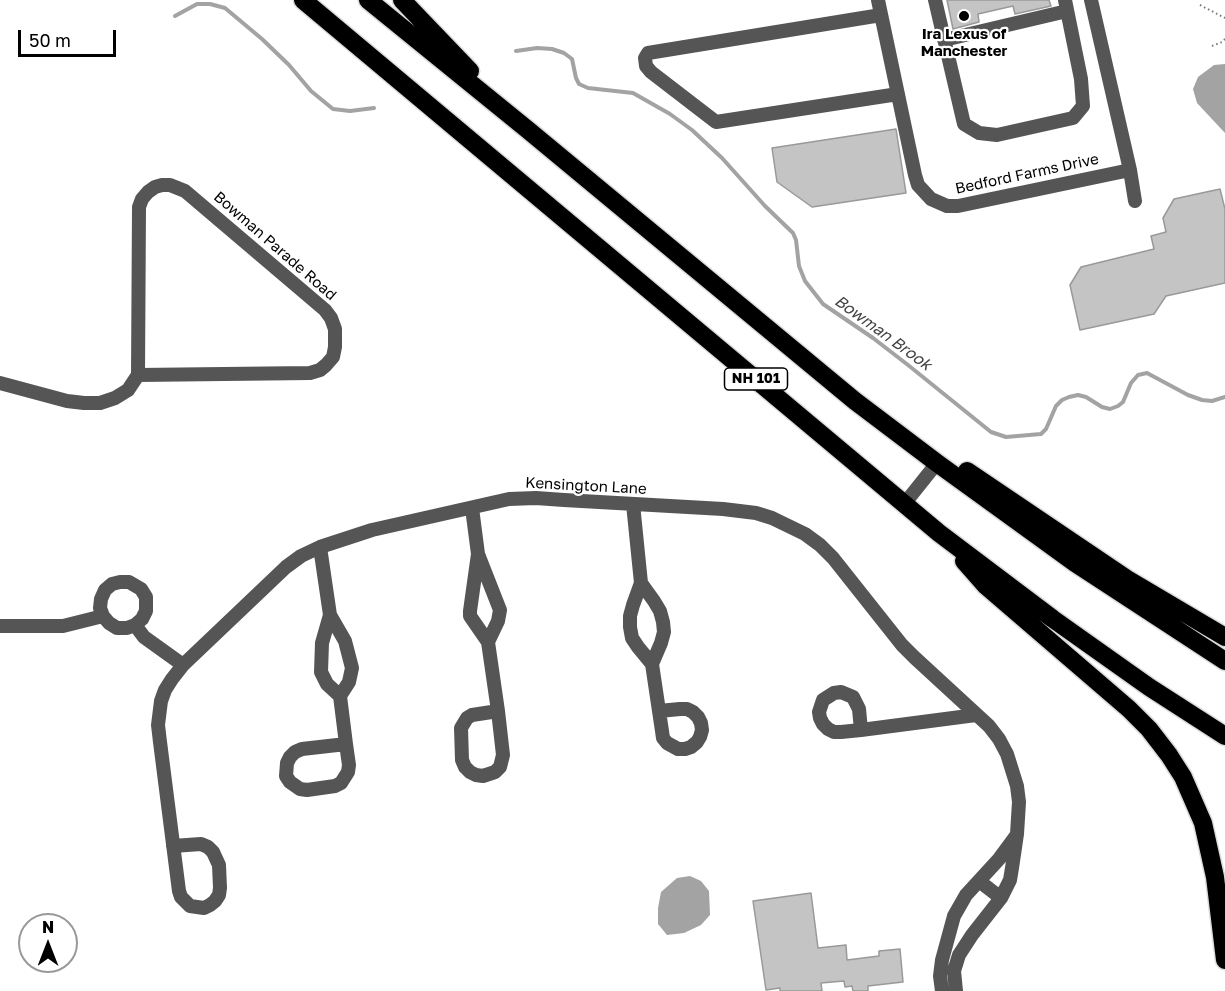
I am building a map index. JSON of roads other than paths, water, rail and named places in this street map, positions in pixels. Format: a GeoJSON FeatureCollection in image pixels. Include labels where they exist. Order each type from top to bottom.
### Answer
{"type":"FeatureCollection","features":[{"type":"Feature","properties":{"kind":"highway","name":"NH 101"},"geometry":{"type":"LineString","coordinates":[[303,0],[939,532],[1063,626],[1149,687],[1225,736]]}},
{"type":"Feature","properties":{"kind":"highway","name":"NH 101"},"geometry":{"type":"LineString","coordinates":[[368,0],[855,401],[1075,563],[1225,661]]}},
{"type":"Feature","properties":{"kind":"highway"},"geometry":{"type":"LineString","coordinates":[[402,0],[528,130]]}},
{"type":"Feature","properties":{"kind":"highway"},"geometry":{"type":"LineString","coordinates":[[855,401],[902,427],[1127,579],[1225,637]]}},
{"type":"Feature","properties":{"kind":"highway"},"geometry":{"type":"LineString","coordinates":[[939,532],[986,586],[1129,709],[1149,729],[1169,755],[1183,777],[1203,823],[1215,878],[1225,960]]}},
{"type":"Feature","properties":{"kind":"street","name":"Bedford Farms Drive"},"geometry":{"type":"LineString","coordinates":[[878,0],[918,185],[931,199],[947,206],[958,206],[1130,170]]}},
{"type":"Feature","properties":{"kind":"street"},"geometry":{"type":"LineString","coordinates":[[935,0],[944,40],[964,124],[980,134],[997,135],[1073,118],[1083,106],[1082,79],[1066,5],[944,40]]}},
{"type":"Feature","properties":{"kind":"street"},"geometry":{"type":"LineString","coordinates":[[1091,0],[1135,201]]}},
{"type":"Feature","properties":{"kind":"street"},"geometry":{"type":"LineString","coordinates":[[881,15],[648,53],[645,58],[646,66],[716,122],[898,94]]}},
{"type":"Feature","properties":{"kind":"street","name":"Bowman Parade Road"},"geometry":{"type":"LineString","coordinates":[[162,185],[170,185],[185,191],[325,310],[335,328],[333,357],[320,370],[309,373],[138,375],[139,207],[147,192],[162,185]]}},
{"type":"Feature","properties":{"kind":"street"},"geometry":{"type":"LineString","coordinates":[[0,383],[67,401],[100,403],[128,390],[138,375]]}},
{"type":"Feature","properties":{"kind":"street"},"geometry":{"type":"LineString","coordinates":[[905,503],[937,463]]}},
{"type":"Feature","properties":{"kind":"street","name":"Kensington Lane"},"geometry":{"type":"LineString","coordinates":[[173,846],[201,844],[213,852],[219,865],[220,888],[219,895],[210,905],[204,908],[190,906],[181,897],[179,891],[173,846],[158,725],[165,690],[183,665],[286,567],[301,556],[320,547],[372,530],[509,499],[536,498],[756,513],[805,534],[820,545],[833,558],[902,645],[989,726],[1007,754],[1013,770],[1019,802],[1011,874],[1001,898],[958,955],[954,971],[956,991]]}},
{"type":"Feature","properties":{"kind":"street"},"geometry":{"type":"LineString","coordinates":[[633,504],[641,583],[630,616],[630,627],[632,638],[652,664],[659,711]]}},
{"type":"Feature","properties":{"kind":"street"},"geometry":{"type":"LineString","coordinates":[[472,508],[478,554],[500,610],[498,621],[488,642]]}},
{"type":"Feature","properties":{"kind":"street"},"geometry":{"type":"LineString","coordinates":[[320,547],[330,615],[345,641],[352,668],[349,682],[340,696],[346,744],[348,772],[346,778],[335,786],[307,790],[300,789],[290,782],[285,769],[290,757],[296,752],[302,749],[346,744]]}},
{"type":"Feature","properties":{"kind":"street"},"geometry":{"type":"LineString","coordinates":[[478,554],[470,616],[488,642],[498,711],[503,755],[495,772],[483,776],[476,775],[470,772],[462,760],[461,728],[467,718],[472,715],[498,711]]}},
{"type":"Feature","properties":{"kind":"street"},"geometry":{"type":"LineString","coordinates":[[116,582],[129,582],[141,589],[147,602],[144,615],[135,625],[127,628],[117,627],[103,616],[100,603],[105,590],[116,582]]}},
{"type":"Feature","properties":{"kind":"street"},"geometry":{"type":"LineString","coordinates":[[641,583],[660,611],[663,622],[664,632],[652,664]]}},
{"type":"Feature","properties":{"kind":"street"},"geometry":{"type":"LineString","coordinates":[[330,615],[322,643],[321,672],[327,684],[340,696]]}},
{"type":"Feature","properties":{"kind":"street"},"geometry":{"type":"LineString","coordinates":[[0,626],[54,627],[72,625],[103,616]]}},
{"type":"Feature","properties":{"kind":"street"},"geometry":{"type":"LineString","coordinates":[[135,625],[144,637],[183,665]]}},
{"type":"Feature","properties":{"kind":"street"},"geometry":{"type":"LineString","coordinates":[[861,730],[976,715]]}},
{"type":"Feature","properties":{"kind":"street"},"geometry":{"type":"LineString","coordinates":[[942,991],[940,976],[942,960],[954,916],[966,895],[999,859],[1017,834]]}},
{"type":"Feature","properties":{"kind":"street"},"geometry":{"type":"LineString","coordinates":[[980,880],[1001,898]]}},
{"type":"Feature","properties":{"kind":"waterway"},"geometry":{"type":"LineString","coordinates":[[175,16],[197,4],[210,4],[225,8],[262,39],[289,65],[311,91],[333,109],[350,111],[374,108]]}},
{"type":"Feature","properties":{"kind":"waterway","name":"Bowman Brook"},"geometry":{"type":"LineString","coordinates":[[516,51],[537,48],[564,53],[572,59],[579,84],[588,88],[633,93],[670,114],[692,130],[722,158],[793,233],[799,266],[805,281],[823,304],[873,338],[991,432],[1006,437],[1041,434],[1046,429],[1056,406],[1062,400],[1078,395],[1102,407],[1110,409],[1118,406],[1123,402],[1131,383],[1138,375],[1147,373],[1202,400],[1212,401],[1225,397]]}},
{"type":"Feature","properties":{"kind":"place","name":"Ira Lexus of Manchester"},"geometry":{"type":"Point","coordinates":[964,16]}}]}
